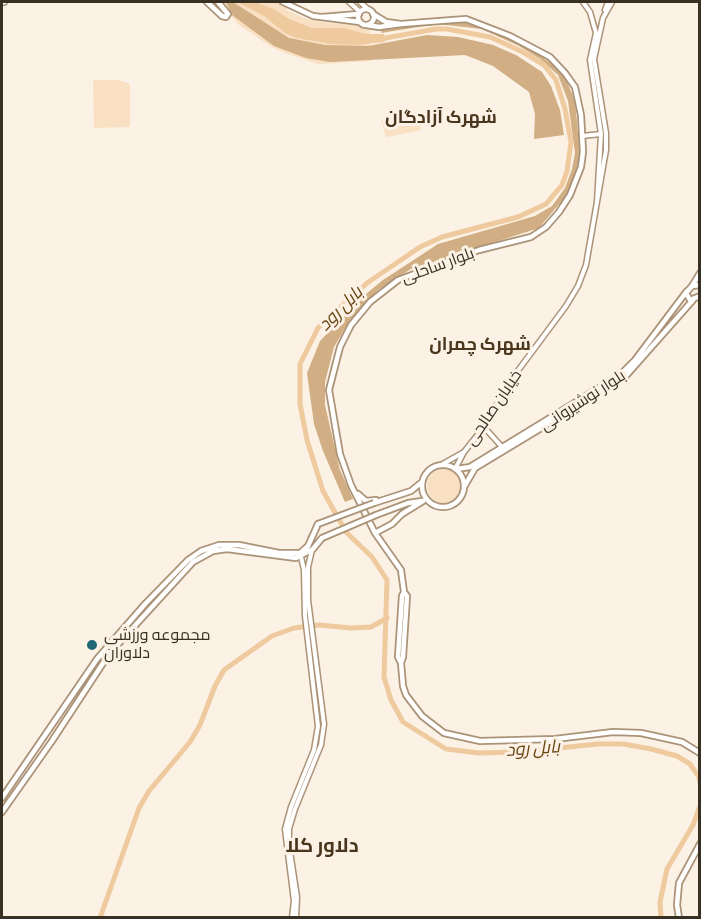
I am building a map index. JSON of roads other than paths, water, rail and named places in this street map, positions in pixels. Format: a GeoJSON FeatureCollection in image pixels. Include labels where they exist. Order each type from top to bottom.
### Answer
{"type":"FeatureCollection","features":[{"type":"Feature","properties":{"kind":"main road"},"geometry":{"type":"LineString","coordinates":[[207,2],[226,17],[228,14],[218,2]]}},
{"type":"Feature","properties":{"kind":"main road"},"geometry":{"type":"LineString","coordinates":[[283,2],[320,18],[360,22],[366,25],[372,21],[371,12]]}},
{"type":"Feature","properties":{"kind":"main road"},"geometry":{"type":"LineString","coordinates":[[350,2],[358,10],[360,22]]}},
{"type":"Feature","properties":{"kind":"main road"},"geometry":{"type":"LineString","coordinates":[[360,2],[386,22],[401,24]]}},
{"type":"Feature","properties":{"kind":"main road","name":"خيابان صالحی"},"geometry":{"type":"LineString","coordinates":[[583,2],[588,8],[596,33],[590,60],[601,134],[597,202]]}},
{"type":"Feature","properties":{"kind":"main road"},"geometry":{"type":"LineString","coordinates":[[588,8],[590,2]]}},
{"type":"Feature","properties":{"kind":"main road","name":"خيابان صالحی"},"geometry":{"type":"LineString","coordinates":[[464,452],[484,427],[512,380],[578,286],[590,249],[606,150],[594,59],[604,16],[610,2]]}},
{"type":"Feature","properties":{"kind":"main road"},"geometry":{"type":"LineString","coordinates":[[320,18],[359,14],[363,10],[371,12]]}},
{"type":"Feature","properties":{"kind":"main road"},"geometry":{"type":"LineString","coordinates":[[592,21],[604,16]]}},
{"type":"Feature","properties":{"kind":"main road","name":"بلوار ساحلی"},"geometry":{"type":"LineString","coordinates":[[366,25],[379,27],[466,19],[510,36],[550,57],[566,73],[574,87],[581,115],[583,152],[577,179],[560,212],[546,227],[531,237],[470,253],[398,280],[370,302],[351,325],[335,361],[329,390],[338,444],[351,485],[375,533],[403,574],[406,596],[401,678],[406,695],[430,724],[452,736],[480,741],[555,739],[613,732],[641,733],[682,742],[699,753]]}},
{"type":"Feature","properties":{"kind":"main road"},"geometry":{"type":"LineString","coordinates":[[594,27],[598,25],[601,29]]}},
{"type":"Feature","properties":{"kind":"main road"},"geometry":{"type":"LineString","coordinates":[[582,136],[601,134]]}},
{"type":"Feature","properties":{"kind":"main road"},"geometry":{"type":"LineString","coordinates":[[692,286],[699,273]]}},
{"type":"Feature","properties":{"kind":"main road"},"geometry":{"type":"LineString","coordinates":[[692,286],[699,285]]}},
{"type":"Feature","properties":{"kind":"main road","name":"بلوار نوشیروانی"},"geometry":{"type":"LineString","coordinates":[[456,469],[470,467],[620,375],[635,360],[692,286]]}},
{"type":"Feature","properties":{"kind":"main road"},"geometry":{"type":"LineString","coordinates":[[687,291],[688,298],[697,299]]}},
{"type":"Feature","properties":{"kind":"main road","name":"بلوار نوشیروانی"},"geometry":{"type":"LineString","coordinates":[[464,488],[475,468],[624,378],[697,299]]}},
{"type":"Feature","properties":{"kind":"main road"},"geometry":{"type":"LineString","coordinates":[[484,427],[502,447]]}},
{"type":"Feature","properties":{"kind":"main road"},"geometry":{"type":"LineString","coordinates":[[456,469],[464,452]]}},
{"type":"Feature","properties":{"kind":"main road"},"geometry":{"type":"LineString","coordinates":[[300,555],[308,546],[318,524],[411,491],[418,487],[428,471],[464,452]]}},
{"type":"Feature","properties":{"kind":"main road"},"geometry":{"type":"LineString","coordinates":[[459,463],[465,467]]}},
{"type":"Feature","properties":{"kind":"main road"},"geometry":{"type":"LineString","coordinates":[[314,664],[306,633],[308,567],[313,549],[322,538],[408,503],[423,501],[442,507],[453,504],[462,496],[463,477],[456,469],[441,465]]}},
{"type":"Feature","properties":{"kind":"main road"},"geometry":{"type":"LineString","coordinates":[[423,480],[423,492],[430,502]]}},
{"type":"Feature","properties":{"kind":"main road"},"geometry":{"type":"LineString","coordinates":[[351,485],[366,501],[393,497]]}},
{"type":"Feature","properties":{"kind":"main road"},"geometry":{"type":"LineString","coordinates":[[375,533],[392,524],[402,514],[423,501]]}},
{"type":"Feature","properties":{"kind":"main road"},"geometry":{"type":"LineString","coordinates":[[2,798],[97,659],[154,594],[188,561],[201,551],[219,545],[239,545],[300,555]]}},
{"type":"Feature","properties":{"kind":"main road"},"geometry":{"type":"LineString","coordinates":[[2,810],[52,741],[110,654],[193,562],[213,551],[227,549],[276,556],[300,555],[313,549]]}},
{"type":"Feature","properties":{"kind":"main road"},"geometry":{"type":"LineString","coordinates":[[294,918],[285,830],[291,807],[316,741],[318,716],[312,632],[307,616],[304,570],[300,555]]}},
{"type":"Feature","properties":{"kind":"main road"},"geometry":{"type":"LineString","coordinates":[[678,918],[680,883],[699,844]]}},
{"type":"Feature","properties":{"kind":"waterway","name":"بابل رود"},"geometry":{"type":"LineString","coordinates":[[380,39],[447,29],[490,37],[523,52],[544,65],[556,80],[565,109],[571,142],[567,171],[562,185],[546,204],[518,217],[442,237],[420,247],[367,283],[318,328],[300,364],[300,404],[307,440],[323,491],[346,532],[372,557],[387,580],[384,677],[391,700],[403,722],[446,749],[479,753],[520,752],[598,744],[623,744],[677,756],[690,764],[699,777],[700,783]]}},
{"type":"Feature","properties":{"kind":"waterway"},"geometry":{"type":"LineString","coordinates":[[100,918],[139,808],[149,791],[190,742],[224,670],[272,636],[294,628],[319,625],[371,627],[387,618]]}},
{"type":"Feature","properties":{"kind":"waterway","name":"بابل رود"},"geometry":{"type":"LineString","coordinates":[[661,918],[660,902],[667,869],[693,825],[700,806]]}},
{"type":"Feature","properties":{"kind":"place","name":"مجموعه ورزشی دلاوران"},"geometry":{"type":"Point","coordinates":[92,645]}},
{"type":"Feature","properties":{"kind":"district","name":"شهرک آزادگان"},"geometry":{"type":"Point","coordinates":[441,118]}},
{"type":"Feature","properties":{"kind":"district","name":"شهرک چمران"},"geometry":{"type":"Point","coordinates":[480,345]}},
{"type":"Feature","properties":{"kind":"district","name":"دلاور کلا"},"geometry":{"type":"Point","coordinates":[322,846]}}]}
